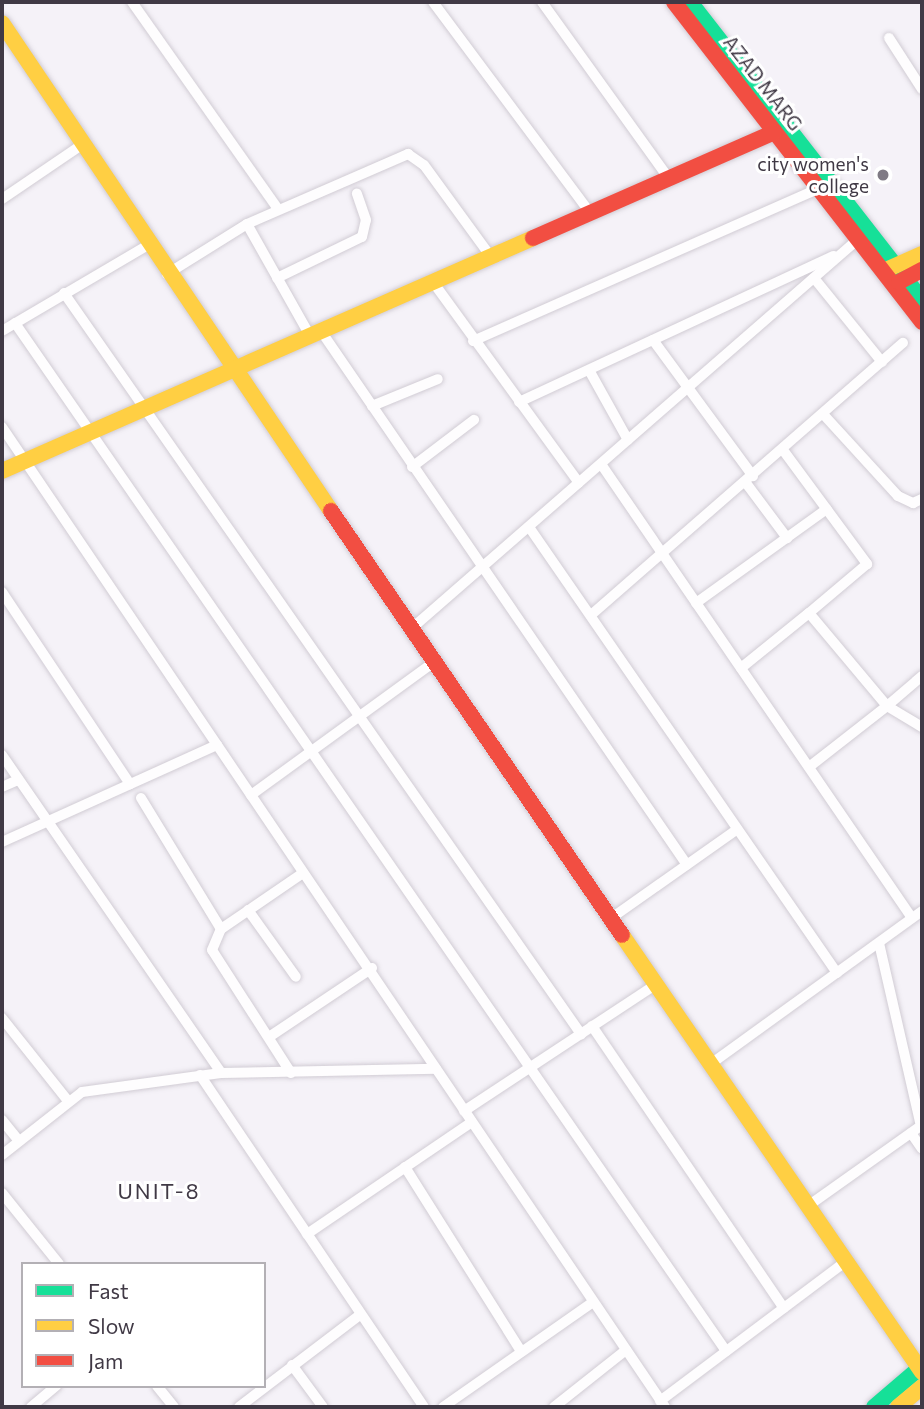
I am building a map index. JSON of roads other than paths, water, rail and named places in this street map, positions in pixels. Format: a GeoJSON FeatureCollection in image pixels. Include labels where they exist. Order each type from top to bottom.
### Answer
{"type":"FeatureCollection","features":[{"type":"Feature","properties":{"kind":"street"},"geometry":{"type":"LineString","coordinates":[[132,2],[278,209]]}},
{"type":"Feature","properties":{"kind":"street"},"geometry":{"type":"LineString","coordinates":[[433,2],[590,213]]}},
{"type":"Feature","properties":{"kind":"street"},"geometry":{"type":"LineString","coordinates":[[542,2],[669,178]]}},
{"type":"Feature","properties":{"kind":"street","name":"AZAD MARG"},"geometry":{"type":"LineString","coordinates":[[674,2],[818,189],[852,245],[894,275],[922,300]]}},
{"type":"Feature","properties":{"kind":"street","name":"AZAD MARG"},"geometry":{"type":"LineString","coordinates":[[690,2],[894,275],[922,322]]}},
{"type":"Feature","properties":{"kind":"street"},"geometry":{"type":"LineString","coordinates":[[3,29],[167,274],[655,985],[712,1063],[845,1262],[920,1364],[874,1407]]}},
{"type":"Feature","properties":{"kind":"street"},"geometry":{"type":"LineString","coordinates":[[889,38],[922,89]]}},
{"type":"Feature","properties":{"kind":"street"},"geometry":{"type":"LineString","coordinates":[[2,471],[774,132]]}},
{"type":"Feature","properties":{"kind":"street"},"geometry":{"type":"LineString","coordinates":[[2,199],[80,146]]}},
{"type":"Feature","properties":{"kind":"street"},"geometry":{"type":"LineString","coordinates":[[167,274],[247,224],[408,154],[424,165],[491,257]]}},
{"type":"Feature","properties":{"kind":"street"},"geometry":{"type":"LineString","coordinates":[[473,341],[818,189]]}},
{"type":"Feature","properties":{"kind":"street"},"geometry":{"type":"LineString","coordinates":[[277,278],[362,237],[366,220],[356,194]]}},
{"type":"Feature","properties":{"kind":"street"},"geometry":{"type":"LineString","coordinates":[[247,224],[277,278],[372,406],[481,569],[687,865]]}},
{"type":"Feature","properties":{"kind":"street"},"geometry":{"type":"LineString","coordinates":[[2,331],[148,245]]}},
{"type":"Feature","properties":{"kind":"street"},"geometry":{"type":"LineString","coordinates":[[411,629],[852,245]]}},
{"type":"Feature","properties":{"kind":"street"},"geometry":{"type":"LineString","coordinates":[[519,402],[852,245]]}},
{"type":"Feature","properties":{"kind":"street"},"geometry":{"type":"LineString","coordinates":[[894,275],[922,254]]}},
{"type":"Feature","properties":{"kind":"street"},"geometry":{"type":"LineString","coordinates":[[894,275],[922,270]]}},
{"type":"Feature","properties":{"kind":"street"},"geometry":{"type":"LineString","coordinates":[[814,278],[882,362]]}},
{"type":"Feature","properties":{"kind":"street"},"geometry":{"type":"LineString","coordinates":[[433,282],[473,341],[579,483]]}},
{"type":"Feature","properties":{"kind":"street"},"geometry":{"type":"LineString","coordinates":[[64,293],[148,407],[581,1034]]}},
{"type":"Feature","properties":{"kind":"street"},"geometry":{"type":"LineString","coordinates":[[15,323],[726,1351]]}},
{"type":"Feature","properties":{"kind":"street"},"geometry":{"type":"LineString","coordinates":[[653,340],[685,391],[750,479],[787,538]]}},
{"type":"Feature","properties":{"kind":"street"},"geometry":{"type":"LineString","coordinates":[[591,615],[664,555],[903,343]]}},
{"type":"Feature","properties":{"kind":"street"},"geometry":{"type":"LineString","coordinates":[[589,370],[628,440]]}},
{"type":"Feature","properties":{"kind":"street"},"geometry":{"type":"LineString","coordinates":[[372,406],[438,379]]}},
{"type":"Feature","properties":{"kind":"street"},"geometry":{"type":"LineString","coordinates":[[823,414],[898,496],[913,503],[922,499]]}},
{"type":"Feature","properties":{"kind":"street"},"geometry":{"type":"LineString","coordinates":[[412,467],[474,420]]}},
{"type":"Feature","properties":{"kind":"street"},"geometry":{"type":"LineString","coordinates":[[2,427],[303,873],[372,968],[436,1069],[662,1404],[726,1351],[845,1262]]}},
{"type":"Feature","properties":{"kind":"street"},"geometry":{"type":"LineString","coordinates":[[741,668],[867,565],[783,450]]}},
{"type":"Feature","properties":{"kind":"street"},"geometry":{"type":"LineString","coordinates":[[601,464],[912,918]]}},
{"type":"Feature","properties":{"kind":"street"},"geometry":{"type":"LineString","coordinates":[[696,603],[827,509]]}},
{"type":"Feature","properties":{"kind":"street"},"geometry":{"type":"LineString","coordinates":[[528,527],[837,973]]}},
{"type":"Feature","properties":{"kind":"street"},"geometry":{"type":"LineString","coordinates":[[2,592],[130,784]]}},
{"type":"Feature","properties":{"kind":"street"},"geometry":{"type":"LineString","coordinates":[[809,613],[887,706],[922,727]]}},
{"type":"Feature","properties":{"kind":"street"},"geometry":{"type":"LineString","coordinates":[[251,795],[434,662]]}},
{"type":"Feature","properties":{"kind":"street"},"geometry":{"type":"LineString","coordinates":[[809,767],[922,676]]}},
{"type":"Feature","properties":{"kind":"street"},"geometry":{"type":"LineString","coordinates":[[2,842],[217,745]]}},
{"type":"Feature","properties":{"kind":"street"},"geometry":{"type":"LineString","coordinates":[[2,755],[221,1073]]}},
{"type":"Feature","properties":{"kind":"street"},"geometry":{"type":"LineString","coordinates":[[2,787],[18,780]]}},
{"type":"Feature","properties":{"kind":"street"},"geometry":{"type":"LineString","coordinates":[[141,798],[221,929]]}},
{"type":"Feature","properties":{"kind":"street"},"geometry":{"type":"LineString","coordinates":[[610,919],[736,830]]}},
{"type":"Feature","properties":{"kind":"street"},"geometry":{"type":"LineString","coordinates":[[291,1073],[213,955],[221,929],[303,873]]}},
{"type":"Feature","properties":{"kind":"street"},"geometry":{"type":"LineString","coordinates":[[248,910],[296,977]]}},
{"type":"Feature","properties":{"kind":"street"},"geometry":{"type":"LineString","coordinates":[[712,1063],[922,911]]}},
{"type":"Feature","properties":{"kind":"street"},"geometry":{"type":"LineString","coordinates":[[808,1206],[922,1125],[879,943]]}},
{"type":"Feature","properties":{"kind":"street"},"geometry":{"type":"LineString","coordinates":[[269,1037],[372,968]]}},
{"type":"Feature","properties":{"kind":"street"},"geometry":{"type":"LineString","coordinates":[[464,1111],[655,985]]}},
{"type":"Feature","properties":{"kind":"street"},"geometry":{"type":"LineString","coordinates":[[2,1018],[68,1101]]}},
{"type":"Feature","properties":{"kind":"street"},"geometry":{"type":"LineString","coordinates":[[592,1026],[784,1308]]}},
{"type":"Feature","properties":{"kind":"street"},"geometry":{"type":"LineString","coordinates":[[2,1155],[82,1092],[221,1073],[436,1069]]}},
{"type":"Feature","properties":{"kind":"street"},"geometry":{"type":"LineString","coordinates":[[200,1075],[424,1407]]}},
{"type":"Feature","properties":{"kind":"street"},"geometry":{"type":"LineString","coordinates":[[2,1120],[19,1141]]}},
{"type":"Feature","properties":{"kind":"street"},"geometry":{"type":"LineString","coordinates":[[307,1234],[472,1122]]}},
{"type":"Feature","properties":{"kind":"street"},"geometry":{"type":"LineString","coordinates":[[911,1133],[922,1149]]}},
{"type":"Feature","properties":{"kind":"street"},"geometry":{"type":"LineString","coordinates":[[405,1167],[521,1351]]}},
{"type":"Feature","properties":{"kind":"street"},"geometry":{"type":"LineString","coordinates":[[2,1193],[57,1262]]}},
{"type":"Feature","properties":{"kind":"street"},"geometry":{"type":"LineString","coordinates":[[443,1407],[593,1302]]}},
{"type":"Feature","properties":{"kind":"street"},"geometry":{"type":"LineString","coordinates":[[266,1386],[362,1314]]}},
{"type":"Feature","properties":{"kind":"street"},"geometry":{"type":"LineString","coordinates":[[554,1407],[626,1350]]}},
{"type":"Feature","properties":{"kind":"street"},"geometry":{"type":"LineString","coordinates":[[292,1365],[323,1407]]}},
{"type":"Feature","properties":{"kind":"street"},"geometry":{"type":"LineString","coordinates":[[898,1407],[922,1387]]}},
{"type":"Feature","properties":{"kind":"street"},"geometry":{"type":"LineString","coordinates":[[31,1407],[54,1388]]}},
{"type":"Feature","properties":{"kind":"street"},"geometry":{"type":"LineString","coordinates":[[160,1388],[174,1407]]}},
{"type":"Feature","properties":{"kind":"street"},"geometry":{"type":"LineString","coordinates":[[239,1407],[263,1388]]}},
{"type":"Feature","properties":{"kind":"place","name":"city women's college"},"geometry":{"type":"Point","coordinates":[883,175]}},
{"type":"Feature","properties":{"kind":"district","name":"UNIT-8"},"geometry":{"type":"Point","coordinates":[159,1191]}}]}
